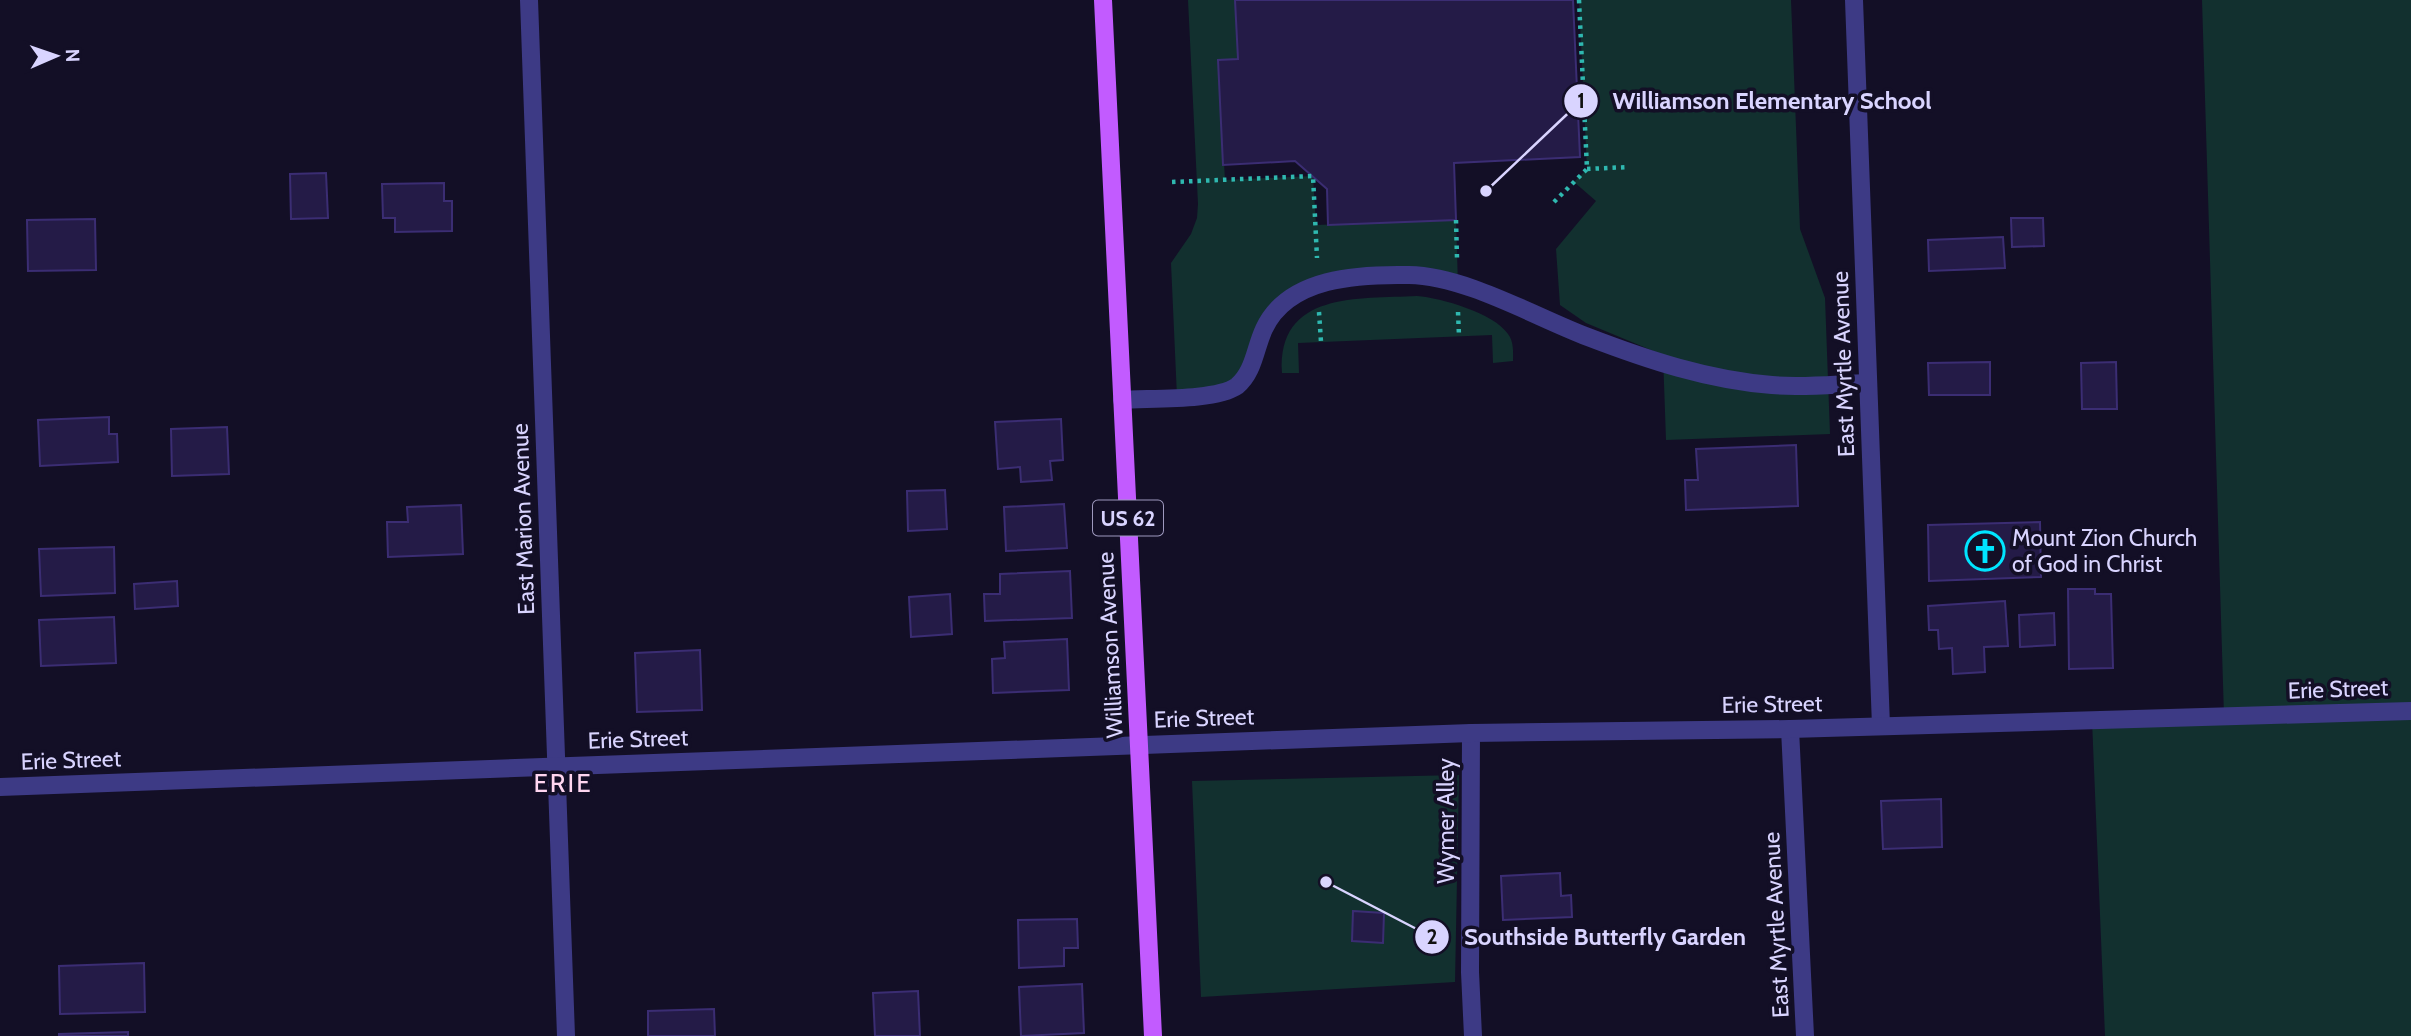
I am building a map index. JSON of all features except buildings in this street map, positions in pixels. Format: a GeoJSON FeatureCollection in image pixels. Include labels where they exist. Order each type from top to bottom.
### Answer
{"type":"FeatureCollection","features":[{"type":"Feature","properties":{"kind":"main road","name":"Williamson Avenue"},"geometry":{"type":"LineString","coordinates":[[1102,0],[1153,1036]]}},
{"type":"Feature","properties":{"kind":"street","name":"East Marion Avenue"},"geometry":{"type":"LineString","coordinates":[[529,0],[566,1036]]}},
{"type":"Feature","properties":{"kind":"street","name":"East Myrtle Avenue"},"geometry":{"type":"LineString","coordinates":[[1854,0],[1881,726]]}},
{"type":"Feature","properties":{"kind":"street"},"geometry":{"type":"LineString","coordinates":[[1122,400],[1214,395],[1237,385],[1252,365],[1264,328],[1281,304],[1301,291],[1336,279],[1411,275],[1445,281],[1491,296],[1586,337],[1679,369],[1734,381],[1776,386],[1868,383]]}},
{"type":"Feature","properties":{"kind":"street","name":"Erie Street"},"geometry":{"type":"LineString","coordinates":[[0,788],[1471,733],[1790,729],[2411,711]]}},
{"type":"Feature","properties":{"kind":"street","name":"East Myrtle Avenue"},"geometry":{"type":"LineString","coordinates":[[1790,729],[1805,1036]]}},
{"type":"Feature","properties":{"kind":"street","name":"Wymer Alley"},"geometry":{"type":"LineString","coordinates":[[1471,733],[1470,972],[1473,1036]]}},
{"type":"Feature","properties":{"kind":"path"},"geometry":{"type":"LineString","coordinates":[[1579,0],[1587,169]]}},
{"type":"Feature","properties":{"kind":"path"},"geometry":{"type":"LineString","coordinates":[[1554,202],[1587,169],[1629,167]]}},
{"type":"Feature","properties":{"kind":"path"},"geometry":{"type":"LineString","coordinates":[[1172,182],[1313,176],[1321,342]]}},
{"type":"Feature","properties":{"kind":"green space"},"geometry":{"type":"Polygon","coordinates":[[[1188,0],[1235,0],[1238,59],[1218,60],[1225,180],[1313,176],[1316,225],[1456,220],[1458,285],[1368,276],[1281,304],[1237,385],[1177,397],[1171,263],[1191,234],[1197,218],[1198,204],[1188,0]]]}},
{"type":"Feature","properties":{"kind":"green space"},"geometry":{"type":"Polygon","coordinates":[[[1579,0],[1791,0],[1800,229],[1825,298],[1830,434],[1666,440],[1663,355],[1586,323],[1560,305],[1556,249],[1596,201],[1574,182],[1587,169],[1579,0]]]}},
{"type":"Feature","properties":{"kind":"green space"},"geometry":{"type":"Polygon","coordinates":[[[2202,0],[2411,0],[2411,1036],[2105,1036],[2092,720],[2224,716],[2202,0]]]}},
{"type":"Feature","properties":{"kind":"green space"},"geometry":{"type":"Polygon","coordinates":[[[1417,296],[1453,303],[1491,319],[1510,337],[1513,361],[1493,363],[1492,335],[1298,343],[1299,373],[1282,373],[1284,346],[1293,327],[1307,313],[1347,300],[1417,296]]]}},
{"type":"Feature","properties":{"kind":"green space"},"geometry":{"type":"Polygon","coordinates":[[[1459,775],[1455,982],[1201,997],[1192,781],[1459,775]]]}},
{"type":"Feature","properties":{"kind":"place","name":"Williamson Elementary School"},"geometry":{"type":"Point","coordinates":[1486,191]}},
{"type":"Feature","properties":{"kind":"place","name":"Mount Zion Church of God in Christ"},"geometry":{"type":"Point","coordinates":[1985,551]}},
{"type":"Feature","properties":{"kind":"place","name":"Southside Butterfly Garden"},"geometry":{"type":"Point","coordinates":[1326,882]}},
{"type":"Feature","properties":{"kind":"district","name":"ERIE"},"geometry":{"type":"Point","coordinates":[563,783]}}]}
